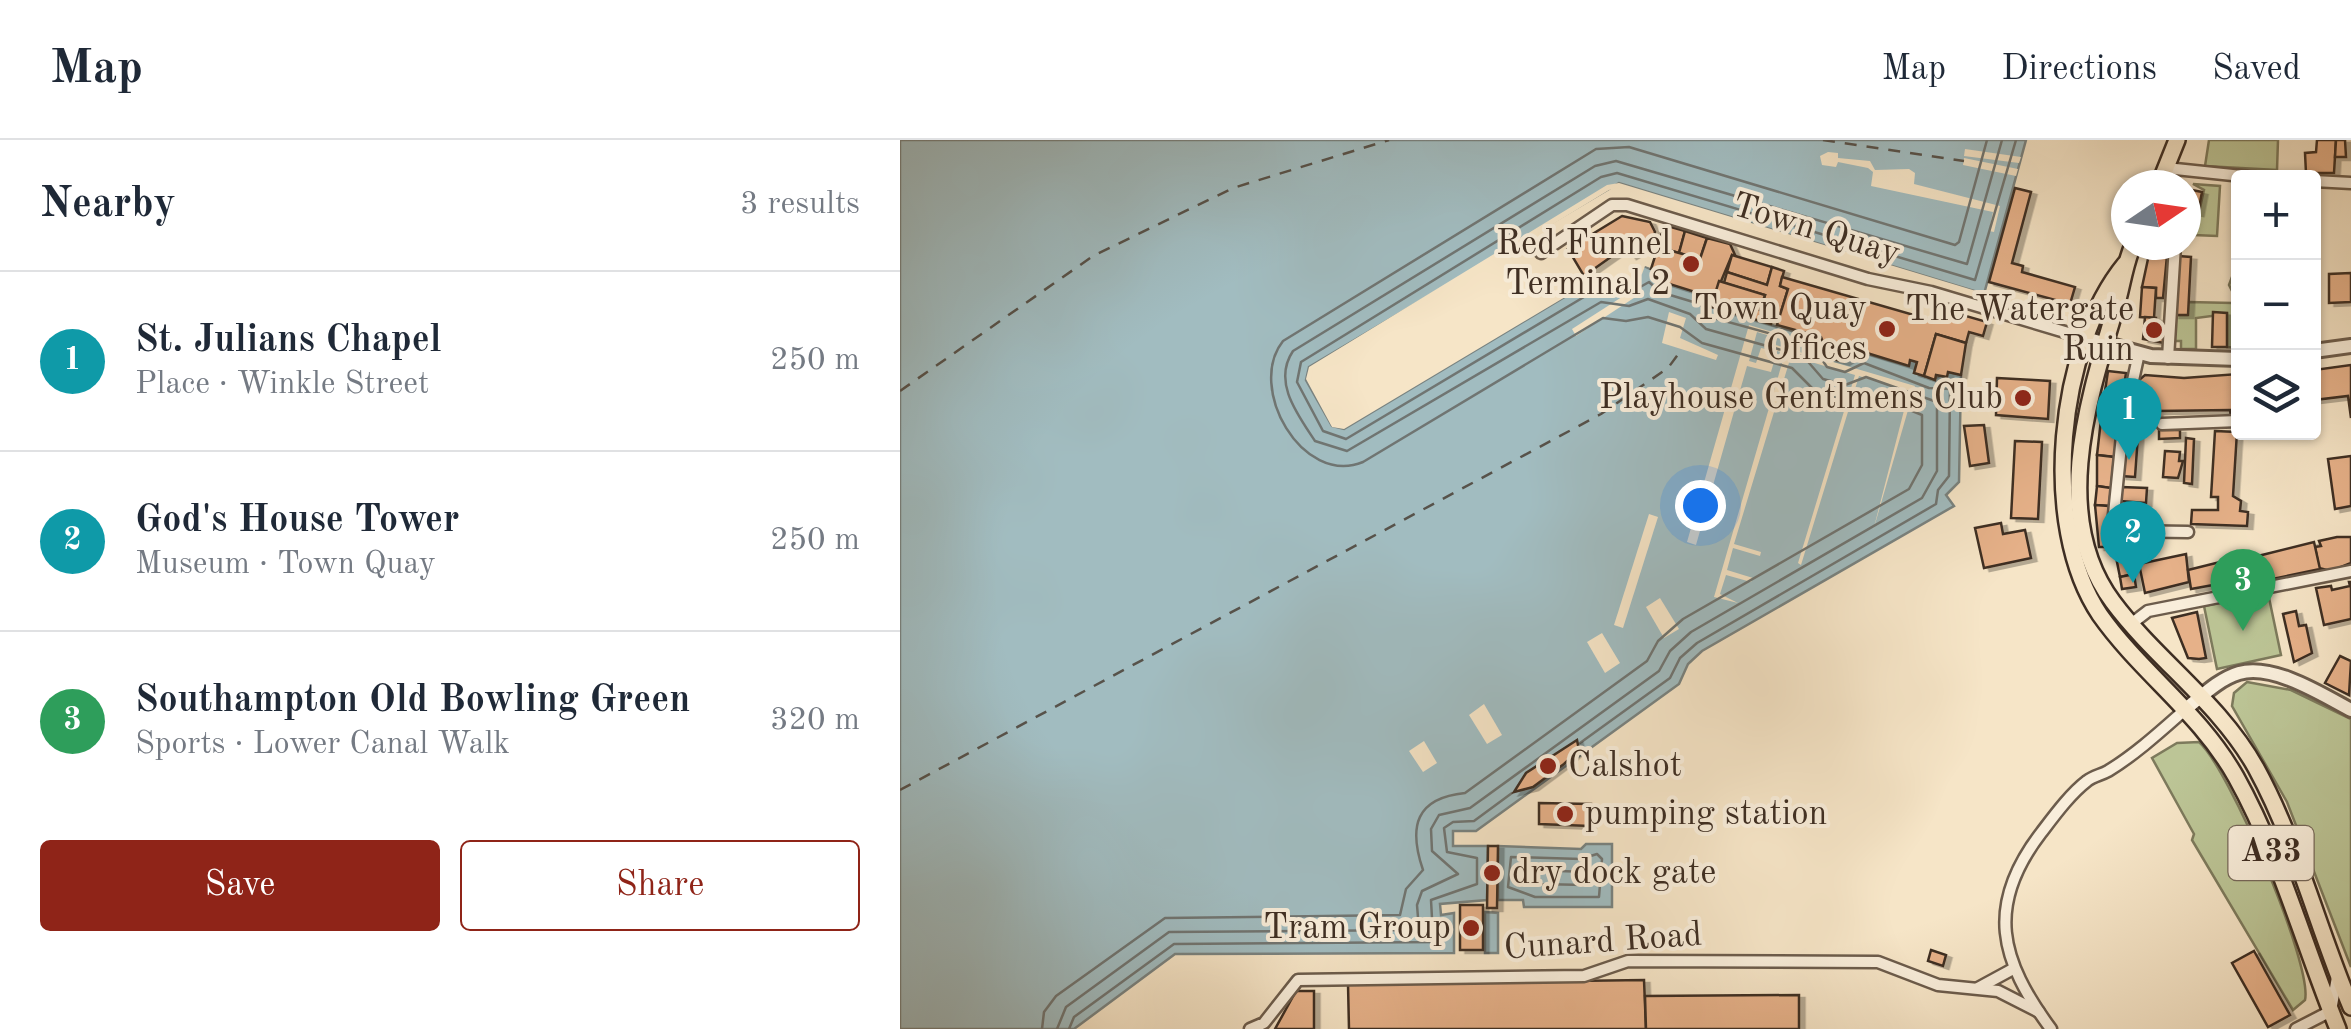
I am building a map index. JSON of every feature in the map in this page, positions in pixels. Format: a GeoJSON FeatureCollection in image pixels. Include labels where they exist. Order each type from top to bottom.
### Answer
{"type":"FeatureCollection","features":[{"type":"Feature","properties":{"kind":"main road"},"geometry":{"type":"LineString","coordinates":[[2166,168],[2178,141]]}},
{"type":"Feature","properties":{"kind":"main road","name":"A33"},"geometry":{"type":"LineString","coordinates":[[2127,260],[2087,405],[2080,521],[2090,560],[2110,600],[2232,730],[2273,803],[2351,1008]]}},
{"type":"Feature","properties":{"kind":"main road","name":"A33"},"geometry":{"type":"LineString","coordinates":[[2125,264],[2104,290],[2085,338],[2068,412],[2070,549],[2100,614],[2212,736],[2238,780],[2338,1029]]}},
{"type":"Feature","properties":{"kind":"street"},"geometry":{"type":"LineString","coordinates":[[2166,168],[2179,170]]}},
{"type":"Feature","properties":{"kind":"street"},"geometry":{"type":"LineString","coordinates":[[2201,172],[2231,175]]}},
{"type":"Feature","properties":{"kind":"street"},"geometry":{"type":"LineString","coordinates":[[2321,181],[2351,183]]}},
{"type":"Feature","properties":{"kind":"street","name":"Town Quay"},"geometry":{"type":"LineString","coordinates":[[1541,253],[1612,205],[1626,205],[1868,279],[1931,292],[2085,338]]}},
{"type":"Feature","properties":{"kind":"street"},"geometry":{"type":"LineString","coordinates":[[2168,358],[2174,260]]}},
{"type":"Feature","properties":{"kind":"street"},"geometry":{"type":"LineString","coordinates":[[2085,338],[2168,358],[2231,359]]}},
{"type":"Feature","properties":{"kind":"street"},"geometry":{"type":"LineString","coordinates":[[2321,350],[2351,346]]}},
{"type":"Feature","properties":{"kind":"street"},"geometry":{"type":"LineString","coordinates":[[2138,353],[2123,426],[2114,526],[2140,532],[2188,532]]}},
{"type":"Feature","properties":{"kind":"street"},"geometry":{"type":"LineString","coordinates":[[2162,424],[2231,421]]}},
{"type":"Feature","properties":{"kind":"street"},"geometry":{"type":"LineString","coordinates":[[2131,624],[2148,610],[2351,571]]}},
{"type":"Feature","properties":{"kind":"street"},"geometry":{"type":"LineString","coordinates":[[2051,1029],[2013,968],[2005,931],[2006,896],[2034,842],[2088,780],[2107,772],[2203,695],[2241,672],[2262,672],[2351,710]]}},
{"type":"Feature","properties":{"kind":"street","name":"Cunard Road"},"geometry":{"type":"LineString","coordinates":[[1250,1029],[1264,1022],[1298,980],[1309,978],[1584,976],[1628,961],[1878,962],[1938,984],[1998,991],[2039,1012]]}},
{"type":"Feature","properties":{"kind":"street"},"geometry":{"type":"LineString","coordinates":[[1977,988],[2013,968]]}},
{"type":"Feature","properties":{"kind":"street"},"geometry":{"type":"LineString","coordinates":[[2296,1029],[2331,1011],[2338,975]]}},
{"type":"Feature","properties":{"kind":"green space"},"geometry":{"type":"Polygon","coordinates":[[[2209,140],[2278,140],[2277,170],[2205,166],[2209,140]]]}},
{"type":"Feature","properties":{"kind":"green space"},"geometry":{"type":"Polygon","coordinates":[[[2201,185],[2220,186],[2217,236],[2201,235],[2201,185]]]}},
{"type":"Feature","properties":{"kind":"green space"},"geometry":{"type":"Polygon","coordinates":[[[2188,302],[2231,303],[2231,347],[2227,347],[2227,314],[2196,318],[2196,349],[2181,349],[2181,341],[2173,341],[2174,315],[2187,315],[2188,302]]]}},
{"type":"Feature","properties":{"kind":"green space"},"geometry":{"type":"Polygon","coordinates":[[[2268,593],[2281,655],[2217,669],[2204,606],[2268,593]]]}},
{"type":"Feature","properties":{"kind":"green space"},"geometry":{"type":"Polygon","coordinates":[[[2247,682],[2291,690],[2351,719],[2351,967],[2287,802],[2232,706],[2234,693],[2247,682]]]}},
{"type":"Feature","properties":{"kind":"green space"},"geometry":{"type":"Polygon","coordinates":[[[2199,742],[2248,826],[2283,910],[2304,980],[2305,1000],[2293,1010],[2192,840],[2194,834],[2152,758],[2177,743],[2199,742]]]}},
{"type":"Feature","properties":{"kind":"water"},"geometry":{"type":"Polygon","coordinates":[[[900,140],[2026,140],[1984,294],[1619,183],[1309,367],[1306,380],[1332,426],[1344,429],[1603,274],[1627,284],[1644,266],[1714,298],[1712,307],[1908,366],[1910,360],[1917,362],[1914,373],[1934,379],[1948,372],[1961,375],[1959,482],[1946,495],[1954,506],[1702,651],[1688,664],[1679,684],[1476,831],[1453,831],[1453,846],[1488,846],[1487,900],[1440,904],[1441,915],[1454,913],[1454,953],[1175,954],[1074,1029],[900,1029],[900,140]]]}},
{"type":"Feature","properties":{"kind":"water"},"geometry":{"type":"Polygon","coordinates":[[[1586,844],[1612,844],[1612,907],[1524,907],[1523,900],[1498,900],[1498,846],[1581,849],[1586,844]]]}},
{"type":"Feature","properties":{"kind":"water"},"geometry":{"type":"Polygon","coordinates":[[[1485,912],[1498,913],[1498,953],[1485,953],[1485,912]]]}},
{"type":"Feature","properties":{"kind":"pier"},"geometry":{"type":"Polygon","coordinates":[[[1965,149],[2021,157],[2019,163],[1964,156],[1965,149]]]}},
{"type":"Feature","properties":{"kind":"pier"},"geometry":{"type":"Polygon","coordinates":[[[1838,153],[1838,158],[1870,161],[1875,170],[1909,169],[1915,173],[1914,184],[2000,206],[1994,232],[1989,231],[1993,212],[1871,186],[1873,172],[1868,168],[1838,162],[1836,167],[1822,165],[1820,156],[1838,153]]]}},
{"type":"Feature","properties":{"kind":"pier"},"geometry":{"type":"Polygon","coordinates":[[[1964,158],[2018,169],[2016,176],[1963,165],[1964,158]]]}},
{"type":"Feature","properties":{"kind":"pier"},"geometry":{"type":"Polygon","coordinates":[[[1619,183],[1976,291],[1975,296],[1619,188],[1609,190],[1313,370],[1311,379],[1335,422],[1343,424],[1601,270],[1626,279],[1644,261],[1716,293],[1717,303],[1859,347],[1962,370],[1961,375],[1948,372],[1947,377],[1936,375],[1935,380],[1914,373],[1917,362],[1911,360],[1909,366],[1861,352],[1844,362],[1829,358],[1821,337],[1711,307],[1713,297],[1663,282],[1665,273],[1645,266],[1642,274],[1627,284],[1602,275],[1344,429],[1332,427],[1306,379],[1309,367],[1607,185],[1619,183]]]}},
{"type":"Feature","properties":{"kind":"pier"},"geometry":{"type":"Polygon","coordinates":[[[1639,286],[1643,292],[1576,336],[1572,329],[1639,286]]]}},
{"type":"Feature","properties":{"kind":"pier"},"geometry":{"type":"Polygon","coordinates":[[[1669,312],[1686,318],[1680,338],[1718,355],[1716,360],[1662,343],[1669,312]]]}},
{"type":"Feature","properties":{"kind":"pier"},"geometry":{"type":"Polygon","coordinates":[[[1749,325],[1813,344],[1812,348],[1757,332],[1749,361],[1756,363],[1761,348],[1770,350],[1772,344],[1915,386],[1873,531],[1909,391],[1859,376],[1801,565],[1798,563],[1855,375],[1791,356],[1734,544],[1761,552],[1760,556],[1733,548],[1727,570],[1753,578],[1751,582],[1726,575],[1720,594],[1738,603],[1714,597],[1785,353],[1777,351],[1771,372],[1747,366],[1696,545],[1687,542],[1749,325]]]}},
{"type":"Feature","properties":{"kind":"pier"},"geometry":{"type":"Polygon","coordinates":[[[1649,514],[1658,517],[1623,628],[1614,625],[1649,514]]]}},
{"type":"Feature","properties":{"kind":"pier"},"geometry":{"type":"Polygon","coordinates":[[[1660,598],[1679,629],[1664,638],[1646,607],[1660,598]]]}},
{"type":"Feature","properties":{"kind":"pier"},"geometry":{"type":"Polygon","coordinates":[[[1602,633],[1620,663],[1605,673],[1587,642],[1602,633]]]}},
{"type":"Feature","properties":{"kind":"pier"},"geometry":{"type":"Polygon","coordinates":[[[1484,704],[1502,735],[1487,744],[1469,715],[1484,704]]]}},
{"type":"Feature","properties":{"kind":"pier"},"geometry":{"type":"Polygon","coordinates":[[[1424,741],[1437,763],[1423,772],[1409,751],[1424,741]]]}},
{"type":"Feature","properties":{"kind":"building"},"geometry":{"type":"Polygon","coordinates":[[[2317,140],[2336,140],[2334,173],[2306,170],[2305,153],[2316,152],[2317,140]]]}},
{"type":"Feature","properties":{"kind":"building"},"geometry":{"type":"Polygon","coordinates":[[[2336,140],[2345,140],[2346,157],[2335,157],[2336,140]]]}},
{"type":"Feature","properties":{"kind":"building"},"geometry":{"type":"Polygon","coordinates":[[[2015,188],[2031,192],[2012,263],[2023,266],[2022,272],[2075,287],[2070,304],[1989,282],[2015,188]]]}},
{"type":"Feature","properties":{"kind":"building"},"geometry":{"type":"Polygon","coordinates":[[[1622,216],[1650,222],[1655,232],[1652,244],[1631,256],[1625,247],[1584,276],[1568,249],[1622,216]]]}},
{"type":"Feature","properties":{"kind":"building"},"geometry":{"type":"Polygon","coordinates":[[[1664,225],[1685,231],[1679,253],[1658,247],[1664,225]]]}},
{"type":"Feature","properties":{"kind":"building"},"geometry":{"type":"Polygon","coordinates":[[[1685,231],[1707,238],[1700,259],[1679,253],[1685,231]]]}},
{"type":"Feature","properties":{"kind":"building","name":"Red Funnel Terminal 2"},"geometry":{"type":"Polygon","coordinates":[[[1707,238],[1730,244],[1736,257],[1732,255],[1714,298],[1663,282],[1665,273],[1651,269],[1658,247],[1700,259],[1707,238]]]}},
{"type":"Feature","properties":{"kind":"building"},"geometry":{"type":"Polygon","coordinates":[[[1732,255],[1772,267],[1767,285],[1727,272],[1732,255]]]}},
{"type":"Feature","properties":{"kind":"building"},"geometry":{"type":"Polygon","coordinates":[[[2148,260],[2167,260],[2163,298],[2156,298],[2156,288],[2142,287],[2148,260]]]}},
{"type":"Feature","properties":{"kind":"building"},"geometry":{"type":"Polygon","coordinates":[[[2178,260],[2191,260],[2188,315],[2174,315],[2178,260]]]}},
{"type":"Feature","properties":{"kind":"building"},"geometry":{"type":"Polygon","coordinates":[[[1772,267],[1784,271],[1780,286],[1788,289],[1780,315],[1760,310],[1765,295],[1724,283],[1727,272],[1767,285],[1772,267]]]}},
{"type":"Feature","properties":{"kind":"building"},"geometry":{"type":"Polygon","coordinates":[[[2351,273],[2351,302],[2329,303],[2329,274],[2351,273]]]}},
{"type":"Feature","properties":{"kind":"building","name":"Town Quay Offices"},"geometry":{"type":"Polygon","coordinates":[[[1782,277],[1931,320],[1935,307],[1987,322],[1983,336],[1969,332],[1966,343],[1936,334],[1924,376],[1914,373],[1917,362],[1910,360],[1909,366],[1861,351],[1844,362],[1829,358],[1821,337],[1777,325],[1788,289],[1780,286],[1782,277]]]}},
{"type":"Feature","properties":{"kind":"building"},"geometry":{"type":"Polygon","coordinates":[[[1719,281],[1765,295],[1760,310],[1774,313],[1771,324],[1711,307],[1719,281]]]}},
{"type":"Feature","properties":{"kind":"building"},"geometry":{"type":"Polygon","coordinates":[[[2142,287],[2156,288],[2154,318],[2140,317],[2142,287]]]}},
{"type":"Feature","properties":{"kind":"building"},"geometry":{"type":"Polygon","coordinates":[[[2213,312],[2227,313],[2227,347],[2212,347],[2213,312]]]}},
{"type":"Feature","properties":{"kind":"building","name":"The Watergate Ruin"},"geometry":{"type":"Polygon","coordinates":[[[2145,317],[2156,318],[2156,327],[2165,328],[2164,343],[2143,339],[2145,317]]]}},
{"type":"Feature","properties":{"kind":"building"},"geometry":{"type":"Polygon","coordinates":[[[1936,334],[1966,343],[1961,375],[1948,372],[1947,377],[1936,375],[1935,380],[1924,376],[1936,334]]]}},
{"type":"Feature","properties":{"kind":"building"},"geometry":{"type":"Polygon","coordinates":[[[2351,365],[2351,418],[2348,396],[2321,399],[2321,369],[2351,365]]]}},
{"type":"Feature","properties":{"kind":"building"},"geometry":{"type":"Polygon","coordinates":[[[2108,371],[2126,373],[2120,414],[2102,411],[2108,371]]]}},
{"type":"Feature","properties":{"kind":"building"},"geometry":{"type":"Polygon","coordinates":[[[2145,375],[2184,378],[2231,375],[2231,417],[2230,410],[2157,411],[2157,418],[2138,418],[2139,380],[2145,375]]]}},
{"type":"Feature","properties":{"kind":"building","name":"Playhouse Gentlmens Club"},"geometry":{"type":"Polygon","coordinates":[[[1997,378],[2050,381],[2048,419],[1996,415],[1997,378]]]}},
{"type":"Feature","properties":{"kind":"building"},"geometry":{"type":"Polygon","coordinates":[[[2102,411],[2120,414],[2116,457],[2097,455],[2102,411]]]}},
{"type":"Feature","properties":{"kind":"building"},"geometry":{"type":"Polygon","coordinates":[[[1984,425],[1989,463],[1970,466],[1964,426],[1984,425]]]}},
{"type":"Feature","properties":{"kind":"building"},"geometry":{"type":"Polygon","coordinates":[[[2159,430],[2180,430],[2180,438],[2159,439],[2159,430]]]}},
{"type":"Feature","properties":{"kind":"building"},"geometry":{"type":"Polygon","coordinates":[[[2215,431],[2231,432],[2231,440],[2236,440],[2233,496],[2241,501],[2240,511],[2248,512],[2247,526],[2191,524],[2192,510],[2218,510],[2218,497],[2211,497],[2215,431]]]}},
{"type":"Feature","properties":{"kind":"building"},"geometry":{"type":"Polygon","coordinates":[[[2126,433],[2138,435],[2135,477],[2121,476],[2126,433]]]}},
{"type":"Feature","properties":{"kind":"building"},"geometry":{"type":"Polygon","coordinates":[[[2186,438],[2194,439],[2192,484],[2184,483],[2186,438]]]}},
{"type":"Feature","properties":{"kind":"building"},"geometry":{"type":"Polygon","coordinates":[[[2015,441],[2042,442],[2038,519],[2011,518],[2015,441]]]}},
{"type":"Feature","properties":{"kind":"building"},"geometry":{"type":"Polygon","coordinates":[[[2165,451],[2180,452],[2179,461],[2183,461],[2178,478],[2163,477],[2165,451]]]}},
{"type":"Feature","properties":{"kind":"building"},"geometry":{"type":"Polygon","coordinates":[[[2097,455],[2114,457],[2111,488],[2097,486],[2097,455]]]}},
{"type":"Feature","properties":{"kind":"building"},"geometry":{"type":"Polygon","coordinates":[[[2351,456],[2351,506],[2335,509],[2328,459],[2351,456]]]}},
{"type":"Feature","properties":{"kind":"building"},"geometry":{"type":"Polygon","coordinates":[[[2097,486],[2111,488],[2109,506],[2095,505],[2097,486]]]}},
{"type":"Feature","properties":{"kind":"building"},"geometry":{"type":"Polygon","coordinates":[[[2121,487],[2147,488],[2146,503],[2120,501],[2121,487]]]}},
{"type":"Feature","properties":{"kind":"building"},"geometry":{"type":"Polygon","coordinates":[[[2095,505],[2109,506],[2107,534],[2129,543],[2134,574],[2120,577],[2114,547],[2099,547],[2095,505]]]}},
{"type":"Feature","properties":{"kind":"building"},"geometry":{"type":"Polygon","coordinates":[[[2001,523],[2003,534],[2025,530],[2031,558],[1984,568],[1975,528],[2001,523]]]}},
{"type":"Feature","properties":{"kind":"building"},"geometry":{"type":"Polygon","coordinates":[[[2351,537],[2351,563],[2331,571],[2319,568],[2315,547],[2321,546],[2319,541],[2351,537]]]}},
{"type":"Feature","properties":{"kind":"building"},"geometry":{"type":"Polygon","coordinates":[[[2314,542],[2320,569],[2263,581],[2258,556],[2314,542]]]}},
{"type":"Feature","properties":{"kind":"building"},"geometry":{"type":"Polygon","coordinates":[[[2186,554],[2189,582],[2145,593],[2139,564],[2186,554]]]}},
{"type":"Feature","properties":{"kind":"building"},"geometry":{"type":"Polygon","coordinates":[[[2257,555],[2261,575],[2228,582],[2224,562],[2257,555]]]}},
{"type":"Feature","properties":{"kind":"building"},"geometry":{"type":"Polygon","coordinates":[[[2220,562],[2224,583],[2191,589],[2188,570],[2220,562]]]}},
{"type":"Feature","properties":{"kind":"building"},"geometry":{"type":"Polygon","coordinates":[[[2134,574],[2136,587],[2122,589],[2120,577],[2134,574]]]}},
{"type":"Feature","properties":{"kind":"building"},"geometry":{"type":"Polygon","coordinates":[[[2351,582],[2351,619],[2324,625],[2316,588],[2331,586],[2332,590],[2350,586],[2351,582]]]}},
{"type":"Feature","properties":{"kind":"building"},"geometry":{"type":"Polygon","coordinates":[[[2296,611],[2299,626],[2306,625],[2312,653],[2294,662],[2283,614],[2296,611]]]}},
{"type":"Feature","properties":{"kind":"building"},"geometry":{"type":"Polygon","coordinates":[[[2197,612],[2206,658],[2199,659],[2188,658],[2172,618],[2197,612]]]}},
{"type":"Feature","properties":{"kind":"building"},"geometry":{"type":"Polygon","coordinates":[[[2340,656],[2351,661],[2349,695],[2325,683],[2340,656]]]}},
{"type":"Feature","properties":{"kind":"building","name":"Calshot"},"geometry":{"type":"Polygon","coordinates":[[[1577,740],[1579,750],[1564,764],[1533,787],[1514,792],[1526,773],[1577,740]]]}},
{"type":"Feature","properties":{"kind":"building","name":"pumping station"},"geometry":{"type":"Polygon","coordinates":[[[1539,803],[1591,804],[1590,826],[1539,824],[1539,803]]]}},
{"type":"Feature","properties":{"kind":"building","name":"dry dock gate"},"geometry":{"type":"Polygon","coordinates":[[[1488,846],[1498,846],[1497,908],[1487,908],[1488,846]]]}},
{"type":"Feature","properties":{"kind":"building","name":"Tram Group"},"geometry":{"type":"Polygon","coordinates":[[[1460,905],[1483,905],[1483,950],[1460,950],[1460,905]]]}},
{"type":"Feature","properties":{"kind":"building"},"geometry":{"type":"Polygon","coordinates":[[[1931,950],[1946,955],[1943,966],[1928,961],[1931,950]]]}},
{"type":"Feature","properties":{"kind":"building"},"geometry":{"type":"Polygon","coordinates":[[[2254,951],[2290,1015],[2268,1027],[2232,963],[2254,951]]]}},
{"type":"Feature","properties":{"kind":"building"},"geometry":{"type":"Polygon","coordinates":[[[1644,980],[1646,1029],[1349,1029],[1348,984],[1644,980]]]}},
{"type":"Feature","properties":{"kind":"building"},"geometry":{"type":"Polygon","coordinates":[[[1296,991],[1314,991],[1314,1029],[1275,1029],[1296,991]]]}},
{"type":"Feature","properties":{"kind":"building"},"geometry":{"type":"Polygon","coordinates":[[[1799,995],[1799,1029],[1646,1029],[1645,996],[1799,995]]]}},
{"type":"Feature","properties":{"kind":"ferry route"},"geometry":{"type":"LineString","coordinates":[[900,391],[1093,256],[1233,188],[1389,140]]}},
{"type":"Feature","properties":{"kind":"ferry route"},"geometry":{"type":"LineString","coordinates":[[1823,140],[1964,161]]}},
{"type":"Feature","properties":{"kind":"ferry route"},"geometry":{"type":"LineString","coordinates":[[900,790],[1601,414],[1668,368],[1682,349]]}},
{"type":"Feature","properties":{"kind":"place","name":"Red Funnel Terminal 2"},"geometry":{"type":"Point","coordinates":[1691,264]}},
{"type":"Feature","properties":{"kind":"place","name":"Town Quay Offices"},"geometry":{"type":"Point","coordinates":[1887,329]}},
{"type":"Feature","properties":{"kind":"place","name":"The Watergate Ruin"},"geometry":{"type":"Point","coordinates":[2154,330]}},
{"type":"Feature","properties":{"kind":"place","name":"Playhouse Gentlmens Club"},"geometry":{"type":"Point","coordinates":[2023,398]}},
{"type":"Feature","properties":{"kind":"place","name":"St. Julians Chapel"},"geometry":{"type":"Point","coordinates":[2129,460]}},
{"type":"Feature","properties":{"kind":"place","name":"God's House Tower"},"geometry":{"type":"Point","coordinates":[2133,583]}},
{"type":"Feature","properties":{"kind":"place","name":"Southampton Old Bowling Green"},"geometry":{"type":"Point","coordinates":[2243,631]}},
{"type":"Feature","properties":{"kind":"place","name":"Calshot"},"geometry":{"type":"Point","coordinates":[1548,766]}},
{"type":"Feature","properties":{"kind":"place","name":"pumping station"},"geometry":{"type":"Point","coordinates":[1565,814]}},
{"type":"Feature","properties":{"kind":"place","name":"dry dock gate"},"geometry":{"type":"Point","coordinates":[1492,873]}},
{"type":"Feature","properties":{"kind":"place","name":"Tram Group"},"geometry":{"type":"Point","coordinates":[1471,928]}}]}
